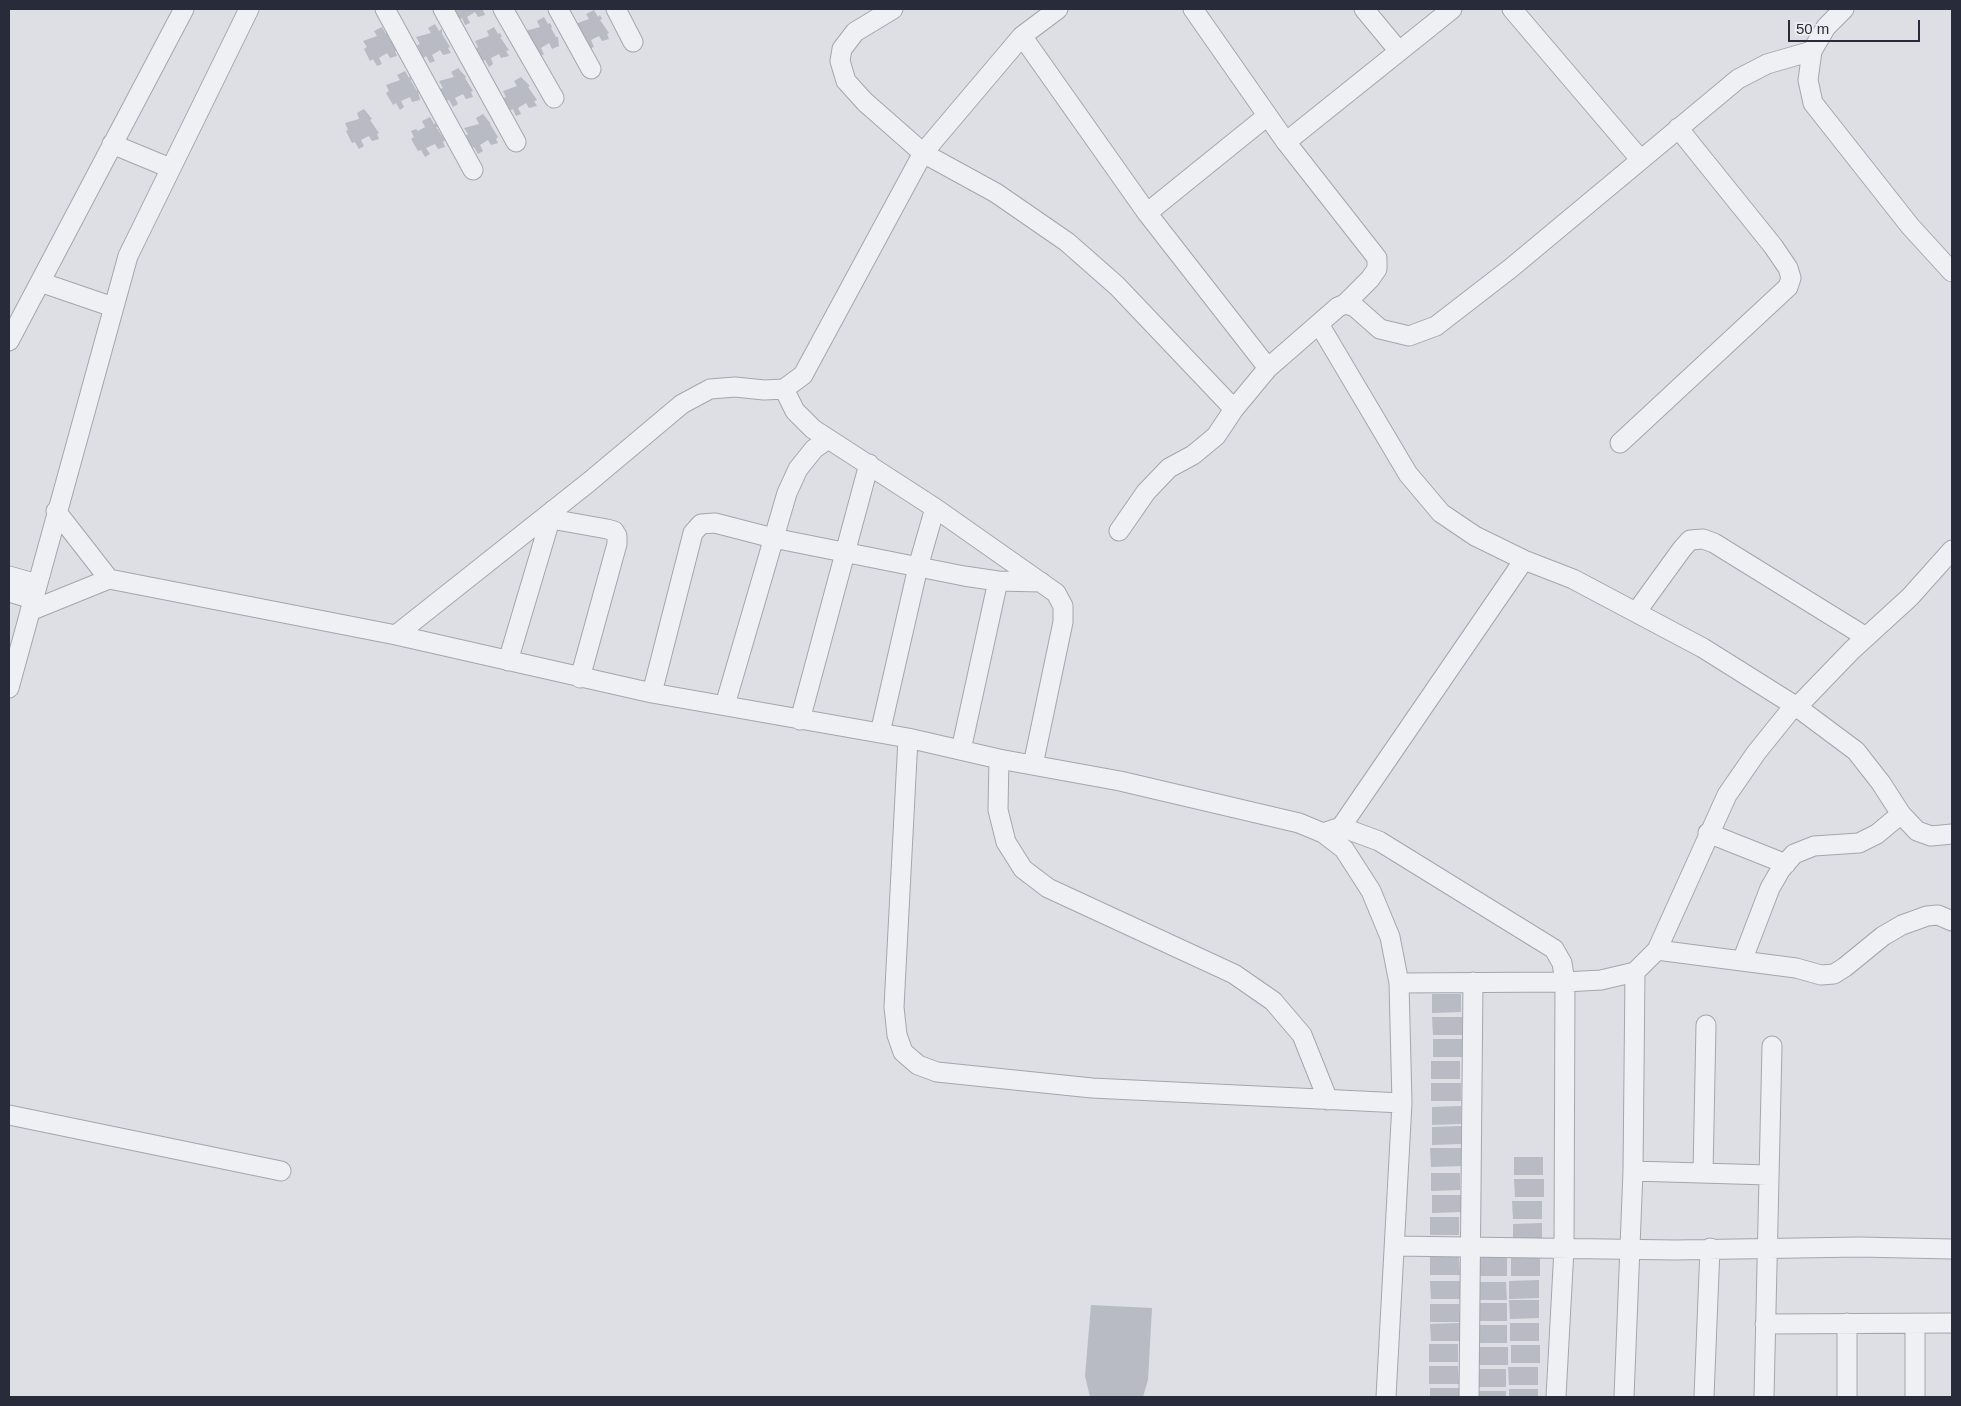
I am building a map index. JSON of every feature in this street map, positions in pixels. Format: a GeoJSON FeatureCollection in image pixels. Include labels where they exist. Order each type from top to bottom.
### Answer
{"type":"FeatureCollection","features":[{"type":"Feature","properties":{"kind":"street"},"geometry":{"type":"LineString","coordinates":[[9,340],[184,9]]}},
{"type":"Feature","properties":{"kind":"street"},"geometry":{"type":"LineString","coordinates":[[9,688],[56,511],[128,256],[249,9]]}},
{"type":"Feature","properties":{"kind":"street"},"geometry":{"type":"LineString","coordinates":[[385,9],[473,170]]}},
{"type":"Feature","properties":{"kind":"street"},"geometry":{"type":"LineString","coordinates":[[443,9],[516,142]]}},
{"type":"Feature","properties":{"kind":"street"},"geometry":{"type":"LineString","coordinates":[[503,9],[554,98]]}},
{"type":"Feature","properties":{"kind":"street"},"geometry":{"type":"LineString","coordinates":[[558,9],[591,69]]}},
{"type":"Feature","properties":{"kind":"street"},"geometry":{"type":"LineString","coordinates":[[616,9],[633,42]]}},
{"type":"Feature","properties":{"kind":"street"},"geometry":{"type":"LineString","coordinates":[[893,9],[855,32],[842,49],[840,62],[846,81],[865,102],[923,153],[996,193],[1067,242],[1117,286],[1234,408]]}},
{"type":"Feature","properties":{"kind":"street"},"geometry":{"type":"LineString","coordinates":[[396,635],[552,514],[682,404],[710,389],[735,387],[764,390],[784,389],[803,375],[923,153],[1022,36],[1058,9]]}},
{"type":"Feature","properties":{"kind":"street"},"geometry":{"type":"LineString","coordinates":[[1119,531],[1146,492],[1169,468],[1193,455],[1216,436],[1234,408],[1268,368],[1345,304],[1370,279],[1377,269],[1376,258],[1286,142],[1193,9]]}},
{"type":"Feature","properties":{"kind":"street"},"geometry":{"type":"LineString","coordinates":[[1364,9],[1398,50]]}},
{"type":"Feature","properties":{"kind":"street"},"geometry":{"type":"LineString","coordinates":[[1286,142],[1398,50],[1452,9]]}},
{"type":"Feature","properties":{"kind":"street"},"geometry":{"type":"LineString","coordinates":[[1512,9],[1640,159]]}},
{"type":"Feature","properties":{"kind":"street"},"geometry":{"type":"LineString","coordinates":[[1844,9],[1826,27],[1812,51],[1808,80],[1813,102],[1910,226],[1952,272]]}},
{"type":"Feature","properties":{"kind":"street"},"geometry":{"type":"LineString","coordinates":[[1022,36],[1147,213],[1268,368]]}},
{"type":"Feature","properties":{"kind":"street"},"geometry":{"type":"LineString","coordinates":[[1345,304],[1354,307],[1380,328],[1409,336],[1436,326],[1511,268],[1738,79],[1768,64],[1812,51]]}},
{"type":"Feature","properties":{"kind":"street"},"geometry":{"type":"LineString","coordinates":[[1147,213],[1268,116]]}},
{"type":"Feature","properties":{"kind":"street"},"geometry":{"type":"LineString","coordinates":[[1620,443],[1788,287],[1791,278],[1788,268],[1774,246],[1678,128]]}},
{"type":"Feature","properties":{"kind":"street"},"geometry":{"type":"LineString","coordinates":[[112,144],[170,168]]}},
{"type":"Feature","properties":{"kind":"street"},"geometry":{"type":"LineString","coordinates":[[40,282],[113,307]]}},
{"type":"Feature","properties":{"kind":"street"},"geometry":{"type":"LineString","coordinates":[[1319,324],[1408,474],[1441,513],[1475,536],[1524,560],[1573,579],[1637,611],[1703,648],[1797,707],[1856,751],[1881,783],[1901,814],[1917,830],[1931,836],[1952,834]]}},
{"type":"Feature","properties":{"kind":"street"},"geometry":{"type":"LineString","coordinates":[[784,389],[795,411],[813,429],[935,508],[1056,593],[1063,606],[1063,622],[1033,765]]}},
{"type":"Feature","properties":{"kind":"street"},"geometry":{"type":"LineString","coordinates":[[725,705],[787,494],[798,469],[814,449],[828,439]]}},
{"type":"Feature","properties":{"kind":"street"},"geometry":{"type":"LineString","coordinates":[[800,720],[869,464]]}},
{"type":"Feature","properties":{"kind":"street"},"geometry":{"type":"LineString","coordinates":[[880,733],[918,567],[935,508]]}},
{"type":"Feature","properties":{"kind":"street"},"geometry":{"type":"LineString","coordinates":[[56,511],[108,579]]}},
{"type":"Feature","properties":{"kind":"street"},"geometry":{"type":"LineString","coordinates":[[508,661],[552,514]]}},
{"type":"Feature","properties":{"kind":"street"},"geometry":{"type":"LineString","coordinates":[[552,514],[614,531],[617,536],[617,544],[580,678]]}},
{"type":"Feature","properties":{"kind":"street"},"geometry":{"type":"LineString","coordinates":[[652,693],[693,533],[701,524],[715,523],[773,538],[998,581],[1042,582]]}},
{"type":"Feature","properties":{"kind":"street"},"geometry":{"type":"LineString","coordinates":[[1637,611],[1690,540],[1703,540],[1714,543],[1866,637]]}},
{"type":"Feature","properties":{"kind":"street"},"geometry":{"type":"LineString","coordinates":[[1399,983],[1566,982],[1601,980],[1635,972],[1657,950],[1676,911],[1708,833],[1727,795],[1778,726],[1789,712],[1797,707],[1866,637],[1910,597],[1952,550]]}},
{"type":"Feature","properties":{"kind":"street"},"geometry":{"type":"LineString","coordinates":[[1332,830],[1524,560]]}},
{"type":"Feature","properties":{"kind":"street"},"geometry":{"type":"LineString","coordinates":[[9,576],[33,598]]}},
{"type":"Feature","properties":{"kind":"street"},"geometry":{"type":"LineString","coordinates":[[9,592],[33,598],[108,579],[396,635],[652,693],[908,738],[1033,765],[1120,781],[1379,842],[1554,949],[1562,963],[1566,982],[1564,1248],[1556,1397]]}},
{"type":"Feature","properties":{"kind":"street"},"geometry":{"type":"LineString","coordinates":[[961,750],[998,581]]}},
{"type":"Feature","properties":{"kind":"street"},"geometry":{"type":"LineString","coordinates":[[908,738],[894,1007],[896,1035],[903,1052],[918,1065],[937,1072],[1092,1088],[1402,1103]]}},
{"type":"Feature","properties":{"kind":"street"},"geometry":{"type":"LineString","coordinates":[[999,758],[998,810],[1006,842],[1023,869],[1048,888],[1234,974],[1274,1001],[1302,1035],[1328,1100]]}},
{"type":"Feature","properties":{"kind":"street"},"geometry":{"type":"LineString","coordinates":[[1742,961],[1770,888],[1794,854],[1814,846],[1859,844],[1877,834],[1901,814]]}},
{"type":"Feature","properties":{"kind":"street"},"geometry":{"type":"LineString","coordinates":[[1332,830],[1372,891],[1390,937],[1399,983],[1402,1103],[1386,1397]]}},
{"type":"Feature","properties":{"kind":"street"},"geometry":{"type":"LineString","coordinates":[[1708,833],[1786,864]]}},
{"type":"Feature","properties":{"kind":"street"},"geometry":{"type":"LineString","coordinates":[[1657,950],[1796,968],[1821,975],[1834,974],[1883,936],[1902,925],[1927,916],[1948,914]]}},
{"type":"Feature","properties":{"kind":"street"},"geometry":{"type":"LineString","coordinates":[[1624,1397],[1630,1250],[1635,972]]}},
{"type":"Feature","properties":{"kind":"street"},"geometry":{"type":"LineString","coordinates":[[1470,1397],[1473,982]]}},
{"type":"Feature","properties":{"kind":"street"},"geometry":{"type":"LineString","coordinates":[[1703,1173],[1706,1025]]}},
{"type":"Feature","properties":{"kind":"street"},"geometry":{"type":"LineString","coordinates":[[1764,1397],[1772,1046]]}},
{"type":"Feature","properties":{"kind":"street"},"geometry":{"type":"LineString","coordinates":[[9,1115],[281,1171]]}},
{"type":"Feature","properties":{"kind":"street"},"geometry":{"type":"LineString","coordinates":[[1632,1171],[1768,1175]]}},
{"type":"Feature","properties":{"kind":"street"},"geometry":{"type":"LineString","coordinates":[[1395,1246],[1630,1250],[1710,1248],[1952,1249]]}},
{"type":"Feature","properties":{"kind":"street"},"geometry":{"type":"LineString","coordinates":[[1704,1397],[1710,1248]]}},
{"type":"Feature","properties":{"kind":"street"},"geometry":{"type":"LineString","coordinates":[[1915,1323],[1915,1397]]}},
{"type":"Feature","properties":{"kind":"street"},"geometry":{"type":"LineString","coordinates":[[1765,1324],[1952,1323]]}},
{"type":"Feature","properties":{"kind":"street"},"geometry":{"type":"LineString","coordinates":[[1847,1324],[1847,1397]]}},
{"type":"Feature","properties":{"kind":"building"},"geometry":{"type":"Polygon","coordinates":[[[453,9],[486,9],[483,10],[485,15],[478,17],[475,12],[467,17],[470,23],[465,25],[462,18],[458,20],[453,9]]]}},
{"type":"Feature","properties":{"kind":"building"},"geometry":{"type":"Polygon","coordinates":[[[594,10],[598,17],[600,15],[602,19],[600,20],[609,33],[607,34],[609,39],[602,41],[599,36],[591,40],[594,47],[589,49],[575,24],[589,19],[586,14],[594,10]]]}},
{"type":"Feature","properties":{"kind":"building"},"geometry":{"type":"Polygon","coordinates":[[[544,17],[548,24],[550,23],[556,37],[558,37],[559,46],[552,49],[549,43],[541,48],[544,54],[539,57],[525,31],[540,27],[537,21],[544,17]]]}},
{"type":"Feature","properties":{"kind":"building"},"geometry":{"type":"Polygon","coordinates":[[[435,24],[439,31],[442,29],[442,34],[450,47],[448,48],[451,53],[443,55],[440,50],[432,55],[435,61],[430,63],[426,56],[423,58],[417,45],[420,44],[416,37],[431,33],[428,28],[435,24]]]}},
{"type":"Feature","properties":{"kind":"building"},"geometry":{"type":"Polygon","coordinates":[[[382,27],[386,34],[388,32],[390,36],[388,37],[397,50],[395,51],[397,56],[390,58],[387,53],[379,58],[382,64],[377,66],[373,59],[370,61],[364,49],[367,47],[363,41],[377,36],[374,31],[382,27]]]}},
{"type":"Feature","properties":{"kind":"building"},"geometry":{"type":"Polygon","coordinates":[[[494,27],[498,34],[500,33],[502,37],[500,37],[509,50],[506,51],[509,56],[501,58],[499,54],[491,58],[493,64],[489,67],[485,60],[482,61],[475,49],[478,47],[475,41],[489,36],[487,31],[494,27]]]}},
{"type":"Feature","properties":{"kind":"building"},"geometry":{"type":"Polygon","coordinates":[[[458,68],[466,77],[473,91],[471,92],[473,97],[466,99],[463,94],[455,98],[458,104],[453,107],[449,100],[446,101],[440,89],[443,88],[439,81],[454,77],[451,72],[458,68]]]}},
{"type":"Feature","properties":{"kind":"building"},"geometry":{"type":"Polygon","coordinates":[[[405,71],[409,78],[411,76],[411,81],[418,90],[420,100],[412,102],[410,97],[401,101],[404,107],[400,110],[396,103],[393,105],[386,93],[389,91],[386,85],[400,80],[397,75],[405,71]]]}},
{"type":"Feature","properties":{"kind":"building"},"geometry":{"type":"Polygon","coordinates":[[[521,77],[530,86],[528,87],[537,100],[534,101],[537,106],[529,108],[526,103],[518,108],[521,114],[516,116],[513,109],[509,111],[503,99],[506,97],[503,91],[517,86],[514,81],[521,77]]]}},
{"type":"Feature","properties":{"kind":"building"},"geometry":{"type":"Polygon","coordinates":[[[364,109],[379,133],[377,134],[379,139],[372,141],[369,136],[361,140],[364,146],[359,149],[355,142],[352,143],[346,131],[348,130],[345,123],[359,119],[357,113],[364,109]]]}},
{"type":"Feature","properties":{"kind":"building"},"geometry":{"type":"Polygon","coordinates":[[[483,114],[498,137],[496,139],[498,143],[491,145],[488,140],[480,145],[483,151],[478,154],[474,147],[471,148],[465,136],[468,134],[464,128],[479,124],[476,118],[483,114]]]}},
{"type":"Feature","properties":{"kind":"building"},"geometry":{"type":"Polygon","coordinates":[[[430,117],[434,124],[436,123],[438,127],[436,127],[445,140],[443,142],[445,147],[438,149],[435,144],[426,148],[430,154],[425,157],[421,150],[418,151],[411,139],[414,137],[411,131],[416,129],[418,131],[425,127],[422,121],[430,117]]]}},
{"type":"Feature","properties":{"kind":"building"},"geometry":{"type":"Polygon","coordinates":[[[1432,994],[1461,994],[1461,1012],[1432,1013],[1432,994]]]}},
{"type":"Feature","properties":{"kind":"building"},"geometry":{"type":"Polygon","coordinates":[[[1432,1017],[1462,1017],[1462,1035],[1433,1035],[1432,1017]]]}},
{"type":"Feature","properties":{"kind":"building"},"geometry":{"type":"Polygon","coordinates":[[[1433,1039],[1462,1039],[1462,1057],[1433,1057],[1433,1039]]]}},
{"type":"Feature","properties":{"kind":"building"},"geometry":{"type":"Polygon","coordinates":[[[1431,1061],[1460,1061],[1460,1079],[1431,1079],[1431,1061]]]}},
{"type":"Feature","properties":{"kind":"building"},"geometry":{"type":"Polygon","coordinates":[[[1431,1083],[1461,1083],[1461,1101],[1431,1101],[1431,1083]]]}},
{"type":"Feature","properties":{"kind":"building"},"geometry":{"type":"Polygon","coordinates":[[[1461,1106],[1461,1124],[1432,1125],[1432,1107],[1461,1106]]]}},
{"type":"Feature","properties":{"kind":"building"},"geometry":{"type":"Polygon","coordinates":[[[1461,1126],[1461,1144],[1432,1145],[1432,1127],[1461,1126]]]}},
{"type":"Feature","properties":{"kind":"building"},"geometry":{"type":"Polygon","coordinates":[[[1430,1148],[1463,1148],[1463,1166],[1431,1167],[1430,1148]]]}},
{"type":"Feature","properties":{"kind":"building"},"geometry":{"type":"Polygon","coordinates":[[[1514,1157],[1543,1157],[1543,1175],[1514,1175],[1514,1157]]]}},
{"type":"Feature","properties":{"kind":"building"},"geometry":{"type":"Polygon","coordinates":[[[1431,1173],[1460,1173],[1460,1190],[1431,1191],[1431,1173]]]}},
{"type":"Feature","properties":{"kind":"building"},"geometry":{"type":"Polygon","coordinates":[[[1514,1179],[1544,1179],[1544,1197],[1515,1197],[1514,1179]]]}},
{"type":"Feature","properties":{"kind":"building"},"geometry":{"type":"Polygon","coordinates":[[[1432,1195],[1461,1195],[1461,1212],[1432,1213],[1432,1195]]]}},
{"type":"Feature","properties":{"kind":"building"},"geometry":{"type":"Polygon","coordinates":[[[1512,1201],[1542,1201],[1542,1219],[1513,1219],[1512,1201]]]}},
{"type":"Feature","properties":{"kind":"building"},"geometry":{"type":"Polygon","coordinates":[[[1430,1217],[1459,1217],[1459,1235],[1430,1235],[1430,1217]]]}},
{"type":"Feature","properties":{"kind":"building"},"geometry":{"type":"Polygon","coordinates":[[[1542,1223],[1542,1241],[1513,1241],[1513,1224],[1542,1223]]]}},
{"type":"Feature","properties":{"kind":"building"},"geometry":{"type":"Polygon","coordinates":[[[1479,1253],[1507,1253],[1507,1276],[1479,1276],[1479,1253]]]}},
{"type":"Feature","properties":{"kind":"building"},"geometry":{"type":"Polygon","coordinates":[[[1430,1257],[1459,1257],[1460,1275],[1430,1275],[1430,1257]]]}},
{"type":"Feature","properties":{"kind":"building"},"geometry":{"type":"Polygon","coordinates":[[[1511,1258],[1540,1258],[1540,1276],[1511,1276],[1511,1258]]]}},
{"type":"Feature","properties":{"kind":"building"},"geometry":{"type":"Polygon","coordinates":[[[1539,1280],[1539,1298],[1509,1299],[1509,1281],[1539,1280]]]}},
{"type":"Feature","properties":{"kind":"building"},"geometry":{"type":"Polygon","coordinates":[[[1430,1281],[1460,1281],[1460,1299],[1431,1299],[1430,1281]]]}},
{"type":"Feature","properties":{"kind":"building"},"geometry":{"type":"Polygon","coordinates":[[[1477,1282],[1506,1282],[1507,1300],[1477,1300],[1477,1282]]]}},
{"type":"Feature","properties":{"kind":"building"},"geometry":{"type":"Polygon","coordinates":[[[1509,1300],[1539,1300],[1539,1318],[1510,1319],[1509,1300]]]}},
{"type":"Feature","properties":{"kind":"building"},"geometry":{"type":"Polygon","coordinates":[[[1477,1303],[1507,1303],[1507,1321],[1477,1321],[1477,1303]]]}},
{"type":"Feature","properties":{"kind":"building"},"geometry":{"type":"Polygon","coordinates":[[[1430,1304],[1459,1304],[1460,1322],[1430,1322],[1430,1304]]]}},
{"type":"Feature","properties":{"kind":"building"},"geometry":{"type":"Polygon","coordinates":[[[1091,1305],[1152,1308],[1148,1380],[1143,1397],[1090,1397],[1085,1376],[1091,1305]]]}},
{"type":"Feature","properties":{"kind":"building"},"geometry":{"type":"Polygon","coordinates":[[[1460,1323],[1460,1341],[1431,1341],[1430,1324],[1460,1323]]]}},
{"type":"Feature","properties":{"kind":"building"},"geometry":{"type":"Polygon","coordinates":[[[1510,1323],[1539,1323],[1539,1341],[1510,1341],[1510,1323]]]}},
{"type":"Feature","properties":{"kind":"building"},"geometry":{"type":"Polygon","coordinates":[[[1478,1325],[1507,1325],[1507,1343],[1478,1343],[1478,1325]]]}},
{"type":"Feature","properties":{"kind":"building"},"geometry":{"type":"Polygon","coordinates":[[[1429,1344],[1458,1344],[1458,1362],[1429,1362],[1429,1344]]]}},
{"type":"Feature","properties":{"kind":"building"},"geometry":{"type":"Polygon","coordinates":[[[1511,1345],[1540,1345],[1540,1363],[1511,1363],[1511,1345]]]}},
{"type":"Feature","properties":{"kind":"building"},"geometry":{"type":"Polygon","coordinates":[[[1479,1347],[1508,1347],[1508,1365],[1479,1365],[1479,1347]]]}},
{"type":"Feature","properties":{"kind":"building"},"geometry":{"type":"Polygon","coordinates":[[[1429,1366],[1458,1366],[1459,1384],[1429,1384],[1429,1366]]]}},
{"type":"Feature","properties":{"kind":"building"},"geometry":{"type":"Polygon","coordinates":[[[1508,1367],[1538,1367],[1538,1385],[1509,1385],[1508,1367]]]}},
{"type":"Feature","properties":{"kind":"building"},"geometry":{"type":"Polygon","coordinates":[[[1477,1369],[1506,1369],[1506,1387],[1477,1387],[1477,1369]]]}},
{"type":"Feature","properties":{"kind":"building"},"geometry":{"type":"Polygon","coordinates":[[[1430,1388],[1459,1388],[1459,1397],[1430,1397],[1430,1388]]]}},
{"type":"Feature","properties":{"kind":"building"},"geometry":{"type":"Polygon","coordinates":[[[1509,1389],[1538,1389],[1538,1397],[1509,1397],[1509,1389]]]}},
{"type":"Feature","properties":{"kind":"building"},"geometry":{"type":"Polygon","coordinates":[[[1477,1391],[1506,1391],[1506,1397],[1477,1397],[1477,1391]]]}}]}
